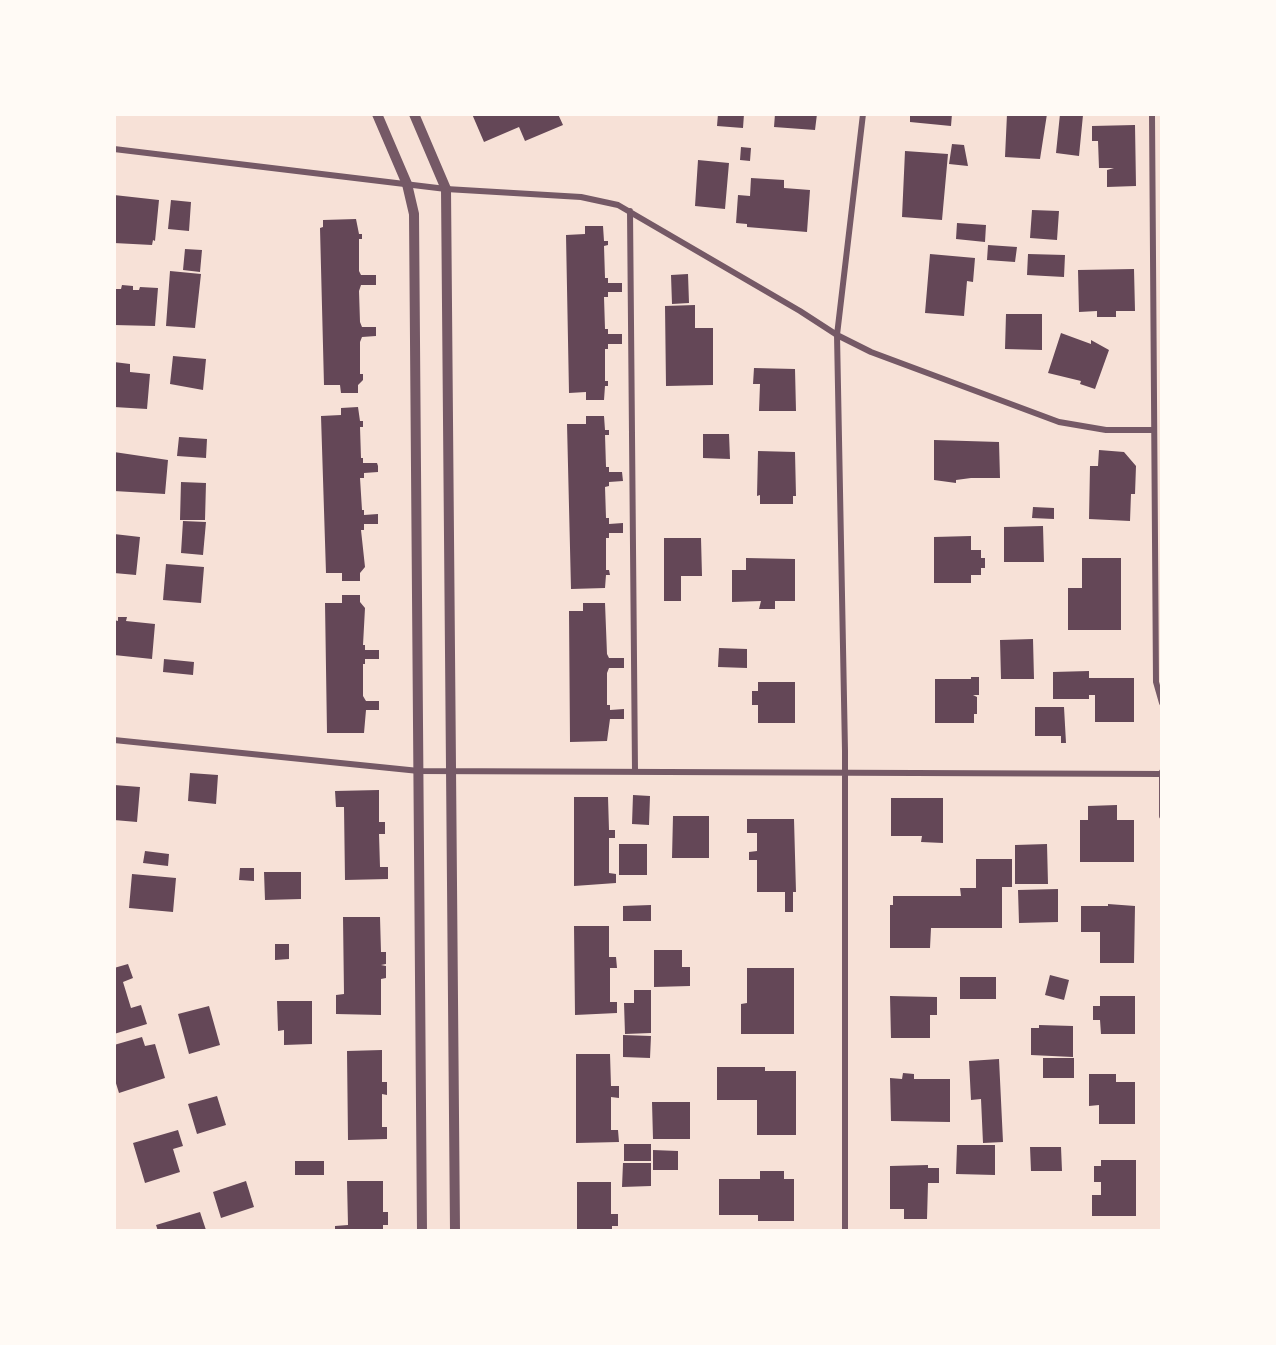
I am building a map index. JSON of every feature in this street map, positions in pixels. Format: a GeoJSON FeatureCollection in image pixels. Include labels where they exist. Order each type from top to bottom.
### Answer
{"type":"FeatureCollection","features":[{"type":"Feature","properties":{"kind":"street"},"geometry":{"type":"LineString","coordinates":[[377,114],[407,184],[414,214],[422,1231]]}},
{"type":"Feature","properties":{"kind":"street"},"geometry":{"type":"LineString","coordinates":[[414,114],[446,189],[455,1231]]}},
{"type":"Feature","properties":{"kind":"street"},"geometry":{"type":"LineString","coordinates":[[845,1231],[845,772],[837,335],[863,114]]}},
{"type":"Feature","properties":{"kind":"street"},"geometry":{"type":"LineString","coordinates":[[1152,114],[1156,682],[1162,703]]}},
{"type":"Feature","properties":{"kind":"street"},"geometry":{"type":"LineString","coordinates":[[114,149],[446,189],[581,198],[618,205],[837,335],[871,352],[1059,422],[1106,430],[1153,430]]}},
{"type":"Feature","properties":{"kind":"street"},"geometry":{"type":"LineString","coordinates":[[630,212],[635,771]]}},
{"type":"Feature","properties":{"kind":"street"},"geometry":{"type":"LineString","coordinates":[[114,740],[419,771],[1162,773],[1162,816]]}},
{"type":"Feature","properties":{"kind":"building"},"geometry":{"type":"Polygon","coordinates":[[[472,114],[558,114],[563,125],[525,141],[519,127],[484,142],[472,114]]]}},
{"type":"Feature","properties":{"kind":"building"},"geometry":{"type":"Polygon","coordinates":[[[718,114],[744,114],[743,128],[717,126],[718,114]]]}},
{"type":"Feature","properties":{"kind":"building"},"geometry":{"type":"Polygon","coordinates":[[[775,114],[817,114],[815,130],[774,127],[775,114]]]}},
{"type":"Feature","properties":{"kind":"building"},"geometry":{"type":"Polygon","coordinates":[[[910,114],[952,114],[951,126],[910,122],[910,114]]]}},
{"type":"Feature","properties":{"kind":"building"},"geometry":{"type":"Polygon","coordinates":[[[1007,114],[1047,114],[1040,159],[1005,157],[1007,114]]]}},
{"type":"Feature","properties":{"kind":"building"},"geometry":{"type":"Polygon","coordinates":[[[1060,114],[1083,115],[1079,156],[1056,153],[1060,114]]]}},
{"type":"Feature","properties":{"kind":"building"},"geometry":{"type":"Polygon","coordinates":[[[1135,125],[1136,186],[1107,187],[1107,170],[1114,168],[1099,168],[1098,141],[1092,141],[1092,126],[1135,125]]]}},
{"type":"Feature","properties":{"kind":"building"},"geometry":{"type":"Polygon","coordinates":[[[952,144],[964,145],[968,166],[949,164],[952,144]]]}},
{"type":"Feature","properties":{"kind":"building"},"geometry":{"type":"Polygon","coordinates":[[[741,147],[751,148],[750,161],[740,160],[741,147]]]}},
{"type":"Feature","properties":{"kind":"building"},"geometry":{"type":"Polygon","coordinates":[[[905,151],[948,154],[942,220],[902,217],[905,151]]]}},
{"type":"Feature","properties":{"kind":"building"},"geometry":{"type":"Polygon","coordinates":[[[698,160],[729,163],[725,209],[695,206],[698,160]]]}},
{"type":"Feature","properties":{"kind":"building"},"geometry":{"type":"Polygon","coordinates":[[[751,178],[784,180],[784,188],[810,190],[807,232],[747,227],[747,224],[736,223],[738,195],[750,196],[751,178]]]}},
{"type":"Feature","properties":{"kind":"building"},"geometry":{"type":"Polygon","coordinates":[[[114,195],[159,200],[155,241],[153,240],[152,245],[114,243],[114,195]]]}},
{"type":"Feature","properties":{"kind":"building"},"geometry":{"type":"Polygon","coordinates":[[[171,200],[191,202],[189,231],[168,229],[171,200]]]}},
{"type":"Feature","properties":{"kind":"building"},"geometry":{"type":"Polygon","coordinates":[[[1032,210],[1059,211],[1057,240],[1030,238],[1032,210]]]}},
{"type":"Feature","properties":{"kind":"building"},"geometry":{"type":"Polygon","coordinates":[[[356,219],[359,234],[362,234],[362,239],[359,239],[359,271],[361,275],[376,275],[376,285],[361,285],[359,291],[360,322],[362,327],[376,327],[376,336],[362,337],[360,342],[360,374],[363,374],[363,380],[358,385],[358,393],[341,393],[340,385],[324,385],[320,228],[323,227],[323,220],[356,219]]]}},
{"type":"Feature","properties":{"kind":"building"},"geometry":{"type":"Polygon","coordinates":[[[957,223],[986,225],[985,242],[956,239],[957,223]]]}},
{"type":"Feature","properties":{"kind":"building"},"geometry":{"type":"Polygon","coordinates":[[[585,226],[603,226],[604,241],[608,241],[608,245],[604,246],[605,278],[608,278],[608,283],[622,283],[622,292],[608,292],[608,297],[604,297],[605,329],[608,329],[608,334],[622,334],[622,344],[608,344],[608,349],[605,349],[605,381],[608,381],[608,386],[605,386],[604,400],[586,400],[586,392],[569,393],[566,235],[585,234],[585,226]]]}},
{"type":"Feature","properties":{"kind":"building"},"geometry":{"type":"Polygon","coordinates":[[[988,245],[1017,247],[1015,262],[987,260],[988,245]]]}},
{"type":"Feature","properties":{"kind":"building"},"geometry":{"type":"Polygon","coordinates":[[[185,249],[202,250],[200,272],[183,270],[185,249]]]}},
{"type":"Feature","properties":{"kind":"building"},"geometry":{"type":"Polygon","coordinates":[[[930,254],[975,258],[973,282],[967,281],[964,316],[925,313],[930,254]]]}},
{"type":"Feature","properties":{"kind":"building"},"geometry":{"type":"Polygon","coordinates":[[[1028,254],[1065,255],[1064,277],[1027,275],[1028,254]]]}},
{"type":"Feature","properties":{"kind":"building"},"geometry":{"type":"Polygon","coordinates":[[[1134,269],[1135,311],[1116,311],[1116,317],[1097,317],[1097,311],[1079,312],[1078,270],[1134,269]]]}},
{"type":"Feature","properties":{"kind":"building"},"geometry":{"type":"Polygon","coordinates":[[[170,271],[201,274],[195,328],[166,326],[170,271]]]}},
{"type":"Feature","properties":{"kind":"building"},"geometry":{"type":"Polygon","coordinates":[[[688,274],[689,303],[672,304],[671,275],[688,274]]]}},
{"type":"Feature","properties":{"kind":"building"},"geometry":{"type":"Polygon","coordinates":[[[122,285],[133,286],[133,290],[139,290],[140,287],[158,288],[155,326],[114,325],[114,289],[121,289],[122,285]]]}},
{"type":"Feature","properties":{"kind":"building"},"geometry":{"type":"Polygon","coordinates":[[[695,305],[695,328],[713,328],[713,385],[666,386],[665,306],[695,305]]]}},
{"type":"Feature","properties":{"kind":"building"},"geometry":{"type":"Polygon","coordinates":[[[1006,314],[1042,314],[1042,350],[1005,349],[1006,314]]]}},
{"type":"Feature","properties":{"kind":"building"},"geometry":{"type":"Polygon","coordinates":[[[1061,333],[1091,344],[1091,340],[1109,350],[1095,389],[1080,384],[1081,381],[1048,373],[1061,333]]]}},
{"type":"Feature","properties":{"kind":"building"},"geometry":{"type":"Polygon","coordinates":[[[173,356],[206,359],[203,390],[170,384],[173,356]]]}},
{"type":"Feature","properties":{"kind":"building"},"geometry":{"type":"Polygon","coordinates":[[[114,362],[130,364],[130,372],[150,374],[147,409],[114,407],[114,362]]]}},
{"type":"Feature","properties":{"kind":"building"},"geometry":{"type":"Polygon","coordinates":[[[754,368],[795,369],[796,411],[759,411],[760,384],[753,384],[754,368]]]}},
{"type":"Feature","properties":{"kind":"building"},"geometry":{"type":"Polygon","coordinates":[[[358,407],[360,421],[363,421],[363,427],[360,427],[361,458],[363,458],[363,463],[377,463],[378,466],[378,472],[364,473],[364,478],[360,478],[362,510],[364,510],[364,515],[378,514],[378,524],[364,524],[364,530],[361,530],[365,567],[360,573],[360,581],[342,581],[342,573],[326,573],[321,416],[341,415],[341,408],[358,407]]]}},
{"type":"Feature","properties":{"kind":"building"},"geometry":{"type":"Polygon","coordinates":[[[586,416],[604,416],[605,430],[609,430],[609,435],[605,435],[606,467],[609,467],[609,472],[622,472],[623,481],[609,482],[609,486],[605,487],[606,518],[609,518],[609,524],[623,523],[623,533],[609,533],[609,538],[606,538],[606,570],[609,570],[610,575],[606,575],[605,588],[571,589],[567,424],[586,424],[586,416]]]}},
{"type":"Feature","properties":{"kind":"building"},"geometry":{"type":"Polygon","coordinates":[[[703,434],[729,434],[730,459],[703,458],[703,434]]]}},
{"type":"Feature","properties":{"kind":"building"},"geometry":{"type":"Polygon","coordinates":[[[179,437],[207,439],[206,458],[177,456],[179,437]]]}},
{"type":"Feature","properties":{"kind":"building"},"geometry":{"type":"Polygon","coordinates":[[[934,440],[999,442],[1000,478],[971,478],[956,480],[956,483],[934,480],[934,440]]]}},
{"type":"Feature","properties":{"kind":"building"},"geometry":{"type":"Polygon","coordinates":[[[1099,450],[1124,452],[1136,466],[1135,494],[1131,494],[1130,521],[1089,519],[1090,466],[1098,466],[1099,450]]]}},
{"type":"Feature","properties":{"kind":"building"},"geometry":{"type":"Polygon","coordinates":[[[758,451],[795,452],[796,496],[793,496],[793,504],[760,504],[760,495],[757,496],[758,451]]]}},
{"type":"Feature","properties":{"kind":"building"},"geometry":{"type":"Polygon","coordinates":[[[114,452],[168,460],[165,494],[114,491],[114,452]]]}},
{"type":"Feature","properties":{"kind":"building"},"geometry":{"type":"Polygon","coordinates":[[[181,482],[206,483],[205,520],[180,520],[181,482]]]}},
{"type":"Feature","properties":{"kind":"building"},"geometry":{"type":"Polygon","coordinates":[[[1033,507],[1054,508],[1054,519],[1032,518],[1033,507]]]}},
{"type":"Feature","properties":{"kind":"building"},"geometry":{"type":"Polygon","coordinates":[[[183,521],[206,522],[203,555],[181,553],[183,521]]]}},
{"type":"Feature","properties":{"kind":"building"},"geometry":{"type":"Polygon","coordinates":[[[1043,526],[1044,562],[1004,562],[1004,527],[1043,526]]]}},
{"type":"Feature","properties":{"kind":"building"},"geometry":{"type":"Polygon","coordinates":[[[114,534],[140,537],[136,575],[114,573],[114,534]]]}},
{"type":"Feature","properties":{"kind":"building"},"geometry":{"type":"Polygon","coordinates":[[[971,536],[971,550],[981,550],[981,558],[985,558],[985,568],[981,568],[981,575],[971,575],[971,583],[934,583],[934,537],[971,536]]]}},
{"type":"Feature","properties":{"kind":"building"},"geometry":{"type":"Polygon","coordinates":[[[664,538],[701,538],[702,576],[681,576],[681,601],[664,601],[664,538]]]}},
{"type":"Feature","properties":{"kind":"building"},"geometry":{"type":"Polygon","coordinates":[[[746,558],[795,559],[795,601],[775,601],[775,609],[759,609],[761,601],[732,602],[732,570],[746,570],[746,558]]]}},
{"type":"Feature","properties":{"kind":"building"},"geometry":{"type":"Polygon","coordinates":[[[1082,558],[1121,558],[1121,630],[1068,630],[1068,588],[1082,588],[1082,558]]]}},
{"type":"Feature","properties":{"kind":"building"},"geometry":{"type":"Polygon","coordinates":[[[166,564],[204,567],[201,603],[163,600],[166,564]]]}},
{"type":"Feature","properties":{"kind":"building"},"geometry":{"type":"Polygon","coordinates":[[[342,595],[360,595],[360,602],[365,608],[363,645],[365,645],[365,650],[379,650],[379,659],[365,659],[365,664],[363,664],[363,696],[366,701],[379,701],[379,710],[366,710],[364,733],[327,733],[325,603],[342,603],[342,595]]]}},
{"type":"Feature","properties":{"kind":"building"},"geometry":{"type":"Polygon","coordinates":[[[583,603],[605,603],[607,654],[609,658],[624,658],[624,668],[609,668],[607,673],[607,705],[610,705],[610,710],[624,709],[624,719],[610,719],[607,741],[570,742],[569,611],[583,611],[583,603]]]}},
{"type":"Feature","properties":{"kind":"building"},"geometry":{"type":"Polygon","coordinates":[[[118,617],[127,617],[126,621],[155,624],[152,659],[114,655],[114,620],[118,621],[118,617]]]}},
{"type":"Feature","properties":{"kind":"building"},"geometry":{"type":"Polygon","coordinates":[[[1033,639],[1034,679],[1001,679],[1000,640],[1033,639]]]}},
{"type":"Feature","properties":{"kind":"building"},"geometry":{"type":"Polygon","coordinates":[[[719,648],[747,649],[747,668],[718,667],[719,648]]]}},
{"type":"Feature","properties":{"kind":"building"},"geometry":{"type":"Polygon","coordinates":[[[164,659],[194,662],[193,675],[163,672],[164,659]]]}},
{"type":"Feature","properties":{"kind":"building"},"geometry":{"type":"Polygon","coordinates":[[[1089,671],[1089,678],[1134,678],[1134,722],[1095,722],[1095,695],[1089,695],[1089,699],[1053,699],[1053,672],[1089,671]]]}},
{"type":"Feature","properties":{"kind":"building"},"geometry":{"type":"Polygon","coordinates":[[[971,677],[979,677],[979,695],[973,695],[977,697],[977,714],[974,714],[974,723],[935,723],[935,679],[971,679],[971,677]]]}},
{"type":"Feature","properties":{"kind":"building"},"geometry":{"type":"Polygon","coordinates":[[[758,682],[795,682],[795,723],[758,723],[758,705],[752,705],[752,691],[758,691],[758,682]]]}},
{"type":"Feature","properties":{"kind":"building"},"geometry":{"type":"Polygon","coordinates":[[[1035,707],[1064,707],[1066,743],[1061,743],[1061,736],[1035,736],[1035,707]]]}},
{"type":"Feature","properties":{"kind":"building"},"geometry":{"type":"Polygon","coordinates":[[[190,773],[218,775],[216,804],[188,801],[190,773]]]}},
{"type":"Feature","properties":{"kind":"building"},"geometry":{"type":"Polygon","coordinates":[[[114,785],[140,787],[137,822],[114,820],[114,785]]]}},
{"type":"Feature","properties":{"kind":"building"},"geometry":{"type":"Polygon","coordinates":[[[379,790],[379,822],[385,822],[385,834],[379,834],[380,867],[388,867],[388,879],[345,880],[344,807],[336,807],[335,791],[379,790]]]}},
{"type":"Feature","properties":{"kind":"building"},"geometry":{"type":"Polygon","coordinates":[[[633,795],[650,796],[649,825],[632,824],[633,795]]]}},
{"type":"Feature","properties":{"kind":"building"},"geometry":{"type":"Polygon","coordinates":[[[574,797],[608,797],[609,830],[615,830],[615,838],[609,838],[609,873],[616,874],[616,883],[574,886],[574,797]]]}},
{"type":"Feature","properties":{"kind":"building"},"geometry":{"type":"Polygon","coordinates":[[[891,798],[943,798],[943,843],[921,842],[922,836],[891,836],[891,798]]]}},
{"type":"Feature","properties":{"kind":"building"},"geometry":{"type":"Polygon","coordinates":[[[1117,805],[1117,820],[1134,820],[1134,862],[1080,862],[1080,820],[1088,820],[1088,806],[1117,805]]]}},
{"type":"Feature","properties":{"kind":"building"},"geometry":{"type":"Polygon","coordinates":[[[673,816],[709,816],[709,858],[672,858],[673,816]]]}},
{"type":"Feature","properties":{"kind":"building"},"geometry":{"type":"Polygon","coordinates":[[[747,819],[794,819],[796,892],[793,892],[793,912],[785,912],[785,892],[757,892],[757,860],[749,860],[749,852],[757,851],[757,833],[747,833],[747,819]]]}},
{"type":"Feature","properties":{"kind":"building"},"geometry":{"type":"Polygon","coordinates":[[[619,844],[647,844],[647,875],[619,875],[619,844]]]}},
{"type":"Feature","properties":{"kind":"building"},"geometry":{"type":"Polygon","coordinates":[[[1047,844],[1048,884],[1015,884],[1015,845],[1047,844]]]}},
{"type":"Feature","properties":{"kind":"building"},"geometry":{"type":"Polygon","coordinates":[[[145,851],[169,854],[168,866],[143,863],[145,851]]]}},
{"type":"Feature","properties":{"kind":"building"},"geometry":{"type":"Polygon","coordinates":[[[976,859],[1012,859],[1012,887],[1002,887],[1002,928],[931,928],[930,948],[890,948],[890,905],[893,905],[893,896],[961,896],[960,888],[976,888],[976,859]]]}},
{"type":"Feature","properties":{"kind":"building"},"geometry":{"type":"Polygon","coordinates":[[[240,868],[254,868],[254,881],[239,880],[240,868]]]}},
{"type":"Feature","properties":{"kind":"building"},"geometry":{"type":"Polygon","coordinates":[[[264,872],[301,872],[301,899],[265,900],[264,872]]]}},
{"type":"Feature","properties":{"kind":"building"},"geometry":{"type":"Polygon","coordinates":[[[132,874],[176,878],[173,912],[129,908],[132,874]]]}},
{"type":"Feature","properties":{"kind":"building"},"geometry":{"type":"Polygon","coordinates":[[[1058,889],[1058,922],[1019,923],[1018,890],[1058,889]]]}},
{"type":"Feature","properties":{"kind":"building"},"geometry":{"type":"Polygon","coordinates":[[[1108,904],[1135,906],[1134,963],[1100,963],[1100,932],[1081,932],[1081,906],[1108,906],[1108,904]]]}},
{"type":"Feature","properties":{"kind":"building"},"geometry":{"type":"Polygon","coordinates":[[[651,905],[651,921],[623,921],[623,906],[651,905]]]}},
{"type":"Feature","properties":{"kind":"building"},"geometry":{"type":"Polygon","coordinates":[[[343,917],[380,917],[381,952],[386,952],[386,964],[381,965],[386,966],[386,978],[381,979],[381,1015],[336,1014],[336,995],[344,994],[343,917]]]}},
{"type":"Feature","properties":{"kind":"building"},"geometry":{"type":"Polygon","coordinates":[[[574,926],[609,926],[609,957],[616,957],[617,968],[610,968],[610,1002],[617,1002],[617,1013],[575,1015],[574,926]]]}},
{"type":"Feature","properties":{"kind":"building"},"geometry":{"type":"Polygon","coordinates":[[[275,944],[289,944],[289,959],[275,960],[275,944]]]}},
{"type":"Feature","properties":{"kind":"building"},"geometry":{"type":"Polygon","coordinates":[[[654,950],[682,950],[682,967],[690,967],[690,986],[654,987],[654,950]]]}},
{"type":"Feature","properties":{"kind":"building"},"geometry":{"type":"Polygon","coordinates":[[[128,964],[133,978],[123,982],[131,1008],[141,1005],[147,1024],[114,1034],[114,968],[128,964]]]}},
{"type":"Feature","properties":{"kind":"building"},"geometry":{"type":"Polygon","coordinates":[[[747,968],[794,968],[794,1034],[741,1034],[741,1004],[747,1003],[747,968]]]}},
{"type":"Feature","properties":{"kind":"building"},"geometry":{"type":"Polygon","coordinates":[[[1050,975],[1069,980],[1064,1000],[1045,995],[1050,975]]]}},
{"type":"Feature","properties":{"kind":"building"},"geometry":{"type":"Polygon","coordinates":[[[960,977],[996,977],[996,999],[960,999],[960,977]]]}},
{"type":"Feature","properties":{"kind":"building"},"geometry":{"type":"Polygon","coordinates":[[[634,990],[651,990],[651,1033],[625,1034],[624,1003],[634,1003],[634,990]]]}},
{"type":"Feature","properties":{"kind":"building"},"geometry":{"type":"Polygon","coordinates":[[[890,996],[937,997],[937,1015],[930,1015],[930,1038],[891,1038],[890,996]]]}},
{"type":"Feature","properties":{"kind":"building"},"geometry":{"type":"Polygon","coordinates":[[[1100,996],[1135,996],[1135,1034],[1101,1034],[1100,1020],[1093,1020],[1093,1006],[1100,1006],[1100,996]]]}},
{"type":"Feature","properties":{"kind":"building"},"geometry":{"type":"Polygon","coordinates":[[[277,1001],[312,1001],[312,1044],[284,1045],[284,1030],[278,1031],[277,1001]]]}},
{"type":"Feature","properties":{"kind":"building"},"geometry":{"type":"Polygon","coordinates":[[[209,1006],[220,1045],[189,1054],[178,1014],[209,1006]]]}},
{"type":"Feature","properties":{"kind":"building"},"geometry":{"type":"Polygon","coordinates":[[[1039,1025],[1073,1026],[1073,1057],[1031,1055],[1031,1028],[1039,1028],[1039,1025]]]}},
{"type":"Feature","properties":{"kind":"building"},"geometry":{"type":"Polygon","coordinates":[[[623,1035],[651,1036],[650,1058],[623,1057],[623,1035]]]}},
{"type":"Feature","properties":{"kind":"building"},"geometry":{"type":"Polygon","coordinates":[[[142,1037],[145,1046],[155,1044],[165,1078],[119,1093],[114,1077],[114,1045],[142,1037]]]}},
{"type":"Feature","properties":{"kind":"building"},"geometry":{"type":"Polygon","coordinates":[[[382,1050],[382,1082],[387,1082],[387,1095],[382,1094],[382,1127],[387,1127],[387,1139],[348,1140],[347,1051],[382,1050]]]}},
{"type":"Feature","properties":{"kind":"building"},"geometry":{"type":"Polygon","coordinates":[[[576,1054],[610,1054],[611,1086],[619,1086],[619,1098],[611,1097],[611,1130],[618,1130],[619,1142],[576,1143],[576,1054]]]}},
{"type":"Feature","properties":{"kind":"building"},"geometry":{"type":"Polygon","coordinates":[[[1043,1058],[1074,1058],[1074,1078],[1043,1078],[1043,1058]]]}},
{"type":"Feature","properties":{"kind":"building"},"geometry":{"type":"Polygon","coordinates":[[[999,1059],[1003,1142],[983,1143],[981,1099],[971,1100],[969,1061],[999,1059]]]}},
{"type":"Feature","properties":{"kind":"building"},"geometry":{"type":"Polygon","coordinates":[[[717,1067],[765,1067],[765,1071],[796,1071],[796,1135],[757,1135],[757,1100],[717,1100],[717,1067]]]}},
{"type":"Feature","properties":{"kind":"building"},"geometry":{"type":"Polygon","coordinates":[[[903,1073],[914,1074],[914,1079],[950,1079],[950,1122],[891,1121],[890,1078],[902,1079],[903,1073]]]}},
{"type":"Feature","properties":{"kind":"building"},"geometry":{"type":"Polygon","coordinates":[[[1089,1074],[1116,1074],[1116,1082],[1135,1082],[1135,1124],[1099,1124],[1099,1105],[1089,1106],[1089,1074]]]}},
{"type":"Feature","properties":{"kind":"building"},"geometry":{"type":"Polygon","coordinates":[[[217,1096],[226,1125],[197,1134],[188,1104],[217,1096]]]}},
{"type":"Feature","properties":{"kind":"building"},"geometry":{"type":"Polygon","coordinates":[[[652,1102],[690,1102],[690,1139],[653,1139],[652,1102]]]}},
{"type":"Feature","properties":{"kind":"building"},"geometry":{"type":"Polygon","coordinates":[[[178,1130],[183,1146],[173,1149],[180,1172],[145,1183],[133,1143],[178,1130]]]}},
{"type":"Feature","properties":{"kind":"building"},"geometry":{"type":"Polygon","coordinates":[[[624,1144],[651,1144],[651,1161],[624,1161],[624,1144]]]}},
{"type":"Feature","properties":{"kind":"building"},"geometry":{"type":"Polygon","coordinates":[[[957,1145],[995,1145],[995,1175],[956,1174],[957,1145]]]}},
{"type":"Feature","properties":{"kind":"building"},"geometry":{"type":"Polygon","coordinates":[[[1030,1147],[1061,1147],[1062,1171],[1031,1171],[1030,1147]]]}},
{"type":"Feature","properties":{"kind":"building"},"geometry":{"type":"Polygon","coordinates":[[[653,1150],[678,1151],[678,1170],[653,1170],[653,1150]]]}},
{"type":"Feature","properties":{"kind":"building"},"geometry":{"type":"Polygon","coordinates":[[[1101,1160],[1136,1160],[1136,1216],[1092,1216],[1092,1195],[1101,1195],[1101,1182],[1094,1182],[1094,1166],[1101,1166],[1101,1160]]]}},
{"type":"Feature","properties":{"kind":"building"},"geometry":{"type":"Polygon","coordinates":[[[295,1161],[324,1161],[324,1175],[295,1175],[295,1161]]]}},
{"type":"Feature","properties":{"kind":"building"},"geometry":{"type":"Polygon","coordinates":[[[623,1163],[651,1163],[651,1186],[622,1187],[623,1163]]]}},
{"type":"Feature","properties":{"kind":"building"},"geometry":{"type":"Polygon","coordinates":[[[928,1165],[928,1168],[939,1168],[939,1183],[928,1183],[927,1219],[904,1219],[904,1209],[890,1209],[890,1166],[928,1165]]]}},
{"type":"Feature","properties":{"kind":"building"},"geometry":{"type":"Polygon","coordinates":[[[760,1171],[784,1171],[784,1179],[794,1179],[794,1221],[758,1221],[758,1215],[719,1215],[719,1179],[760,1179],[760,1171]]]}},
{"type":"Feature","properties":{"kind":"building"},"geometry":{"type":"Polygon","coordinates":[[[246,1181],[254,1207],[221,1218],[213,1192],[246,1181]]]}},
{"type":"Feature","properties":{"kind":"building"},"geometry":{"type":"Polygon","coordinates":[[[347,1181],[383,1181],[383,1212],[388,1212],[388,1225],[383,1225],[383,1231],[335,1231],[335,1226],[348,1225],[347,1181]]]}},
{"type":"Feature","properties":{"kind":"building"},"geometry":{"type":"Polygon","coordinates":[[[577,1182],[611,1182],[611,1214],[618,1214],[618,1226],[612,1226],[612,1231],[577,1231],[577,1182]]]}},
{"type":"Feature","properties":{"kind":"building"},"geometry":{"type":"Polygon","coordinates":[[[200,1212],[206,1230],[158,1231],[156,1225],[200,1212]]]}}]}
